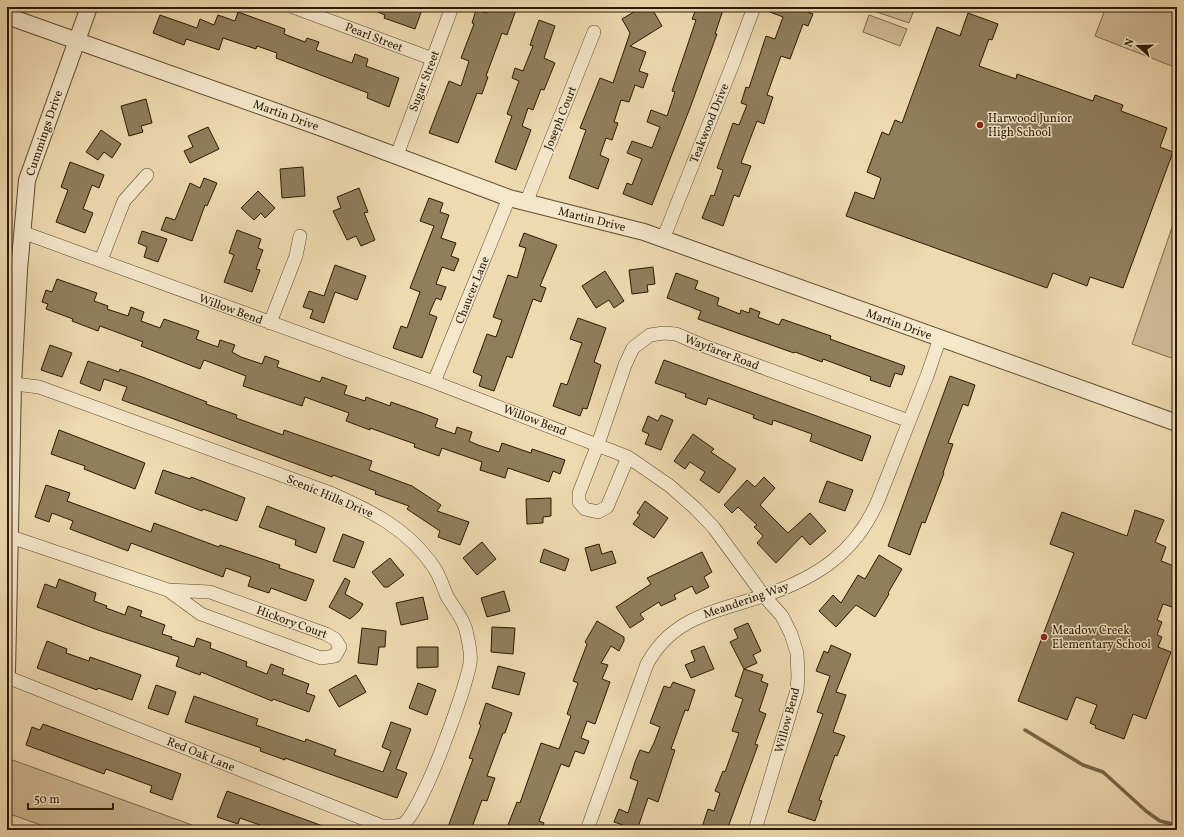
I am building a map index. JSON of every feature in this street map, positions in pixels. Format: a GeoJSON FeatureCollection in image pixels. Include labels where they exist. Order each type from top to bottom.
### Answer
{"type":"FeatureCollection","features":[{"type":"Feature","properties":{"kind":"street","name":"Cummings Drive"},"geometry":{"type":"LineString","coordinates":[[7,672],[11,537],[10,384],[27,180],[89,7]]}},
{"type":"Feature","properties":{"kind":"street","name":"Pearl Street"},"geometry":{"type":"LineString","coordinates":[[293,7],[433,59]]}},
{"type":"Feature","properties":{"kind":"street","name":"Sugar Street"},"geometry":{"type":"LineString","coordinates":[[397,156],[452,7]]}},
{"type":"Feature","properties":{"kind":"street","name":"Teakwood Drive"},"geometry":{"type":"LineString","coordinates":[[663,239],[754,7]]}},
{"type":"Feature","properties":{"kind":"street","name":"Martin Drive"},"geometry":{"type":"LineString","coordinates":[[7,16],[397,156],[509,198],[644,232],[1177,423]]}},
{"type":"Feature","properties":{"kind":"street","name":"Joseph Court"},"geometry":{"type":"LineString","coordinates":[[526,203],[594,32]]}},
{"type":"Feature","properties":{"kind":"street"},"geometry":{"type":"LineString","coordinates":[[101,260],[124,201],[147,175]]}},
{"type":"Feature","properties":{"kind":"street","name":"Chaucer Lane"},"geometry":{"type":"LineString","coordinates":[[434,382],[509,198]]}},
{"type":"Feature","properties":{"kind":"street","name":"Willow Bend"},"geometry":{"type":"LineString","coordinates":[[22,232],[434,382],[598,444],[628,456],[670,486],[696,509],[720,536],[764,596],[782,616],[791,634],[797,653],[798,676],[793,706],[755,830]]}},
{"type":"Feature","properties":{"kind":"street"},"geometry":{"type":"LineString","coordinates":[[270,323],[296,256],[300,236]]}},
{"type":"Feature","properties":{"kind":"street","name":"Wayfarer Road"},"geometry":{"type":"LineString","coordinates":[[628,456],[607,507],[598,512],[589,512],[582,506],[579,493],[598,444],[629,354],[644,339],[664,332],[676,334],[704,346],[909,420]]}},
{"type":"Feature","properties":{"kind":"street","name":"Meandering Way"},"geometry":{"type":"LineString","coordinates":[[587,830],[647,664],[657,649],[678,628],[699,616],[764,596],[815,572],[835,560],[854,543],[872,516],[940,338]]}},
{"type":"Feature","properties":{"kind":"street","name":"Scenic Hills Drive"},"geometry":{"type":"LineString","coordinates":[[10,384],[39,387],[328,492],[369,510],[396,527],[422,551],[436,570],[466,629],[471,661],[455,716],[422,795],[413,813],[404,824],[396,826]]}},
{"type":"Feature","properties":{"kind":"street","name":"Hickory Court"},"geometry":{"type":"LineString","coordinates":[[11,537],[168,590],[210,592],[326,634],[335,639],[340,647],[335,656],[321,658],[201,614],[168,590]]}},
{"type":"Feature","properties":{"kind":"street","name":"Red Oak Lane"},"geometry":{"type":"LineString","coordinates":[[7,677],[382,826],[396,826]]}},
{"type":"Feature","properties":{"kind":"shaded area"},"geometry":{"type":"Polygon","coordinates":[[[872,7],[915,7],[909,23],[871,10],[872,7]]]}},
{"type":"Feature","properties":{"kind":"shaded area"},"geometry":{"type":"Polygon","coordinates":[[[1106,7],[1177,7],[1177,68],[1095,36],[1106,7]]]}},
{"type":"Feature","properties":{"kind":"shaded area"},"geometry":{"type":"Polygon","coordinates":[[[869,15],[907,29],[900,46],[863,32],[869,15]]]}},
{"type":"Feature","properties":{"kind":"shaded area"},"geometry":{"type":"Polygon","coordinates":[[[1177,213],[1177,360],[1132,344],[1177,213]]]}},
{"type":"Feature","properties":{"kind":"shaded area"},"geometry":{"type":"Polygon","coordinates":[[[7,758],[206,830],[55,830],[7,813],[7,758]]]}},
{"type":"Feature","properties":{"kind":"building"},"geometry":{"type":"Polygon","coordinates":[[[366,7],[391,7],[400,11],[402,7],[423,7],[415,29],[384,18],[385,15],[366,7]]]}},
{"type":"Feature","properties":{"kind":"building"},"geometry":{"type":"Polygon","coordinates":[[[489,7],[517,7],[507,35],[502,33],[486,76],[488,77],[482,94],[477,93],[458,143],[429,133],[449,81],[461,86],[469,61],[461,58],[474,24],[472,23],[476,10],[487,13],[489,7]]]}},
{"type":"Feature","properties":{"kind":"building"},"geometry":{"type":"Polygon","coordinates":[[[642,7],[651,7],[662,26],[630,46],[646,52],[639,71],[648,74],[643,88],[635,85],[629,102],[621,100],[614,122],[618,123],[612,140],[606,138],[600,155],[609,159],[598,189],[569,178],[586,130],[580,128],[600,78],[613,83],[630,33],[622,19],[642,7]]]}},
{"type":"Feature","properties":{"kind":"building"},"geometry":{"type":"Polygon","coordinates":[[[697,7],[724,7],[715,34],[717,34],[652,205],[623,194],[627,183],[632,185],[642,159],[627,153],[632,141],[652,148],[660,127],[647,122],[651,110],[667,116],[675,92],[672,91],[696,20],[692,19],[697,7]]]}},
{"type":"Feature","properties":{"kind":"building"},"geometry":{"type":"Polygon","coordinates":[[[762,7],[807,7],[805,11],[813,14],[808,26],[803,24],[790,59],[781,56],[767,95],[773,97],[764,124],[757,121],[741,163],[751,166],[739,197],[734,195],[723,226],[702,218],[711,195],[714,196],[723,170],[717,168],[733,123],[739,125],[747,105],[741,103],[746,87],[749,88],[766,36],[775,39],[783,17],[762,9],[762,7]]]}},
{"type":"Feature","properties":{"kind":"building"},"geometry":{"type":"Polygon","coordinates":[[[238,12],[285,29],[284,34],[305,42],[307,38],[319,42],[316,50],[352,63],[355,54],[368,59],[366,66],[399,78],[389,107],[367,98],[368,93],[276,58],[277,53],[257,46],[256,49],[223,38],[219,50],[186,39],[184,45],[153,33],[160,15],[197,28],[200,19],[214,25],[218,15],[235,21],[238,12]]]}},
{"type":"Feature","properties":{"kind":"building"},"geometry":{"type":"Polygon","coordinates":[[[968,13],[998,24],[992,40],[989,39],[979,66],[1016,79],[1017,74],[1093,101],[1095,95],[1123,105],[1121,111],[1167,128],[1160,147],[1173,152],[1123,288],[1090,277],[1087,286],[1053,273],[1047,288],[846,216],[855,192],[874,199],[881,178],[867,172],[882,132],[889,135],[895,120],[902,123],[937,27],[960,36],[968,13]]]}},
{"type":"Feature","properties":{"kind":"building"},"geometry":{"type":"Polygon","coordinates":[[[539,20],[555,26],[544,58],[555,63],[544,90],[541,89],[533,110],[528,108],[522,126],[531,130],[516,170],[495,162],[512,116],[507,114],[519,81],[512,78],[515,68],[523,71],[533,46],[530,45],[539,20]]]}},
{"type":"Feature","properties":{"kind":"building"},"geometry":{"type":"Polygon","coordinates":[[[146,99],[152,123],[141,126],[143,132],[129,136],[121,106],[146,99]]]}},
{"type":"Feature","properties":{"kind":"building"},"geometry":{"type":"Polygon","coordinates":[[[208,127],[219,149],[190,163],[184,151],[193,147],[188,136],[208,127]]]}},
{"type":"Feature","properties":{"kind":"building"},"geometry":{"type":"Polygon","coordinates":[[[101,130],[121,144],[112,158],[104,152],[98,160],[86,152],[101,130]]]}},
{"type":"Feature","properties":{"kind":"building"},"geometry":{"type":"Polygon","coordinates":[[[70,162],[104,175],[99,188],[92,185],[83,209],[93,213],[85,233],[56,222],[68,190],[61,187],[70,162]]]}},
{"type":"Feature","properties":{"kind":"building"},"geometry":{"type":"Polygon","coordinates":[[[303,167],[305,196],[282,198],[280,169],[303,167]]]}},
{"type":"Feature","properties":{"kind":"building"},"geometry":{"type":"Polygon","coordinates":[[[204,178],[217,183],[207,206],[205,205],[192,241],[161,230],[166,217],[175,220],[190,183],[200,188],[204,178]]]}},
{"type":"Feature","properties":{"kind":"building"},"geometry":{"type":"Polygon","coordinates":[[[359,188],[368,212],[364,213],[375,240],[361,246],[356,236],[347,240],[333,211],[341,208],[337,197],[359,188]]]}},
{"type":"Feature","properties":{"kind":"building"},"geometry":{"type":"Polygon","coordinates":[[[258,191],[275,208],[265,218],[261,213],[254,220],[241,208],[258,191]]]}},
{"type":"Feature","properties":{"kind":"building"},"geometry":{"type":"Polygon","coordinates":[[[429,198],[443,203],[440,212],[449,215],[441,238],[456,243],[451,256],[459,259],[454,271],[442,267],[436,284],[446,287],[441,300],[436,298],[429,314],[437,317],[422,358],[393,348],[401,326],[407,328],[420,292],[410,288],[434,226],[420,221],[429,198]]]}},
{"type":"Feature","properties":{"kind":"building"},"geometry":{"type":"Polygon","coordinates":[[[237,230],[261,239],[258,248],[263,250],[256,269],[260,270],[252,292],[224,282],[234,255],[229,253],[237,230]]]}},
{"type":"Feature","properties":{"kind":"building"},"geometry":{"type":"Polygon","coordinates":[[[142,231],[167,239],[158,262],[144,257],[147,247],[138,243],[142,231]]]}},
{"type":"Feature","properties":{"kind":"building"},"geometry":{"type":"Polygon","coordinates":[[[524,233],[557,245],[540,286],[546,288],[541,302],[533,299],[512,358],[507,356],[494,391],[479,386],[482,376],[473,372],[487,334],[496,337],[502,320],[493,317],[508,275],[517,278],[526,248],[519,246],[524,233]]]}},
{"type":"Feature","properties":{"kind":"building"},"geometry":{"type":"Polygon","coordinates":[[[335,265],[366,276],[357,300],[335,292],[324,323],[310,318],[313,310],[303,307],[309,291],[324,296],[335,265]]]}},
{"type":"Feature","properties":{"kind":"building"},"geometry":{"type":"Polygon","coordinates":[[[653,267],[655,284],[647,285],[648,292],[632,294],[629,270],[653,267]]]}},
{"type":"Feature","properties":{"kind":"building"},"geometry":{"type":"Polygon","coordinates":[[[605,271],[624,301],[614,308],[609,300],[596,308],[582,286],[605,271]]]}},
{"type":"Feature","properties":{"kind":"building"},"geometry":{"type":"Polygon","coordinates":[[[676,273],[698,281],[695,289],[719,298],[717,305],[740,314],[741,310],[749,313],[750,308],[760,312],[758,317],[779,325],[782,319],[831,336],[830,339],[905,366],[902,375],[895,373],[890,387],[870,380],[871,377],[823,359],[822,362],[698,319],[701,311],[667,298],[676,273]]]}},
{"type":"Feature","properties":{"kind":"building"},"geometry":{"type":"Polygon","coordinates":[[[57,279],[97,293],[94,301],[108,306],[107,309],[128,316],[131,307],[144,312],[141,321],[160,328],[164,319],[199,331],[196,339],[218,347],[220,340],[235,345],[232,352],[241,357],[262,364],[265,356],[279,361],[277,367],[320,382],[322,377],[347,386],[344,394],[365,401],[366,397],[390,406],[391,402],[422,413],[438,419],[435,427],[455,434],[457,427],[472,432],[469,441],[478,445],[499,452],[502,443],[531,453],[532,449],[565,460],[560,474],[553,471],[549,482],[508,468],[505,478],[480,470],[482,462],[442,448],[439,456],[414,447],[415,444],[346,421],[349,413],[305,397],[302,406],[243,386],[246,376],[204,360],[200,369],[141,346],[143,342],[100,326],[98,331],[72,321],[73,319],[46,309],[48,304],[42,302],[46,290],[52,292],[57,279]]]}},
{"type":"Feature","properties":{"kind":"building"},"geometry":{"type":"Polygon","coordinates":[[[578,318],[606,328],[594,362],[601,365],[587,409],[583,408],[580,416],[553,406],[561,383],[567,385],[582,343],[570,339],[578,318]]]}},
{"type":"Feature","properties":{"kind":"building"},"geometry":{"type":"Polygon","coordinates":[[[50,345],[72,353],[62,377],[41,370],[50,345]]]}},
{"type":"Feature","properties":{"kind":"building"},"geometry":{"type":"Polygon","coordinates":[[[664,360],[871,436],[862,461],[810,441],[812,434],[773,420],[772,425],[753,418],[754,415],[708,398],[706,405],[685,397],[686,394],[655,383],[664,360]]]}},
{"type":"Feature","properties":{"kind":"building"},"geometry":{"type":"Polygon","coordinates":[[[88,361],[119,372],[120,369],[145,378],[207,402],[206,404],[237,415],[236,418],[283,435],[284,430],[372,461],[369,470],[412,486],[441,505],[437,511],[469,522],[460,545],[438,537],[440,531],[407,509],[409,506],[375,494],[376,491],[333,475],[332,477],[122,400],[127,387],[104,379],[100,391],[80,383],[88,361]]]}},
{"type":"Feature","properties":{"kind":"building"},"geometry":{"type":"Polygon","coordinates":[[[950,376],[975,385],[968,406],[963,404],[948,443],[953,444],[944,473],[925,523],[922,522],[910,555],[888,546],[950,376]]]}},
{"type":"Feature","properties":{"kind":"building"},"geometry":{"type":"Polygon","coordinates":[[[661,415],[673,420],[661,450],[645,444],[649,434],[642,431],[648,416],[658,421],[661,415]]]}},
{"type":"Feature","properties":{"kind":"building"},"geometry":{"type":"Polygon","coordinates":[[[59,430],[145,463],[135,489],[84,469],[85,466],[51,454],[59,430]]]}},
{"type":"Feature","properties":{"kind":"building"},"geometry":{"type":"Polygon","coordinates":[[[693,434],[714,449],[711,452],[736,469],[719,493],[700,480],[705,472],[690,462],[685,469],[674,461],[693,434]]]}},
{"type":"Feature","properties":{"kind":"building"},"geometry":{"type":"Polygon","coordinates":[[[163,470],[190,479],[191,477],[245,498],[237,521],[203,509],[202,511],[155,493],[163,470]]]}},
{"type":"Feature","properties":{"kind":"building"},"geometry":{"type":"Polygon","coordinates":[[[764,477],[775,488],[760,505],[788,533],[810,513],[826,531],[810,545],[802,536],[776,563],[757,543],[763,536],[754,527],[757,525],[738,507],[732,513],[724,505],[747,480],[755,487],[764,477]]]}},
{"type":"Feature","properties":{"kind":"building"},"geometry":{"type":"Polygon","coordinates":[[[827,481],[853,490],[845,511],[819,502],[827,481]]]}},
{"type":"Feature","properties":{"kind":"building"},"geometry":{"type":"Polygon","coordinates":[[[46,485],[70,493],[67,501],[151,532],[154,523],[219,547],[220,545],[280,565],[279,568],[314,580],[306,601],[271,588],[269,593],[248,586],[251,577],[226,568],[223,577],[131,543],[128,551],[70,529],[73,521],[52,513],[49,522],[35,517],[46,485]]]}},
{"type":"Feature","properties":{"kind":"building"},"geometry":{"type":"Polygon","coordinates":[[[551,498],[551,516],[543,517],[543,523],[527,524],[526,499],[551,498]]]}},
{"type":"Feature","properties":{"kind":"building"},"geometry":{"type":"Polygon","coordinates":[[[645,501],[668,518],[654,538],[633,524],[640,515],[637,513],[645,501]]]}},
{"type":"Feature","properties":{"kind":"building"},"geometry":{"type":"Polygon","coordinates":[[[267,506],[325,528],[316,553],[295,545],[296,540],[259,527],[267,506]]]}},
{"type":"Feature","properties":{"kind":"building"},"geometry":{"type":"Polygon","coordinates":[[[1135,510],[1164,520],[1155,542],[1166,547],[1161,561],[1177,567],[1177,602],[1175,608],[1163,604],[1157,620],[1162,622],[1157,635],[1162,637],[1158,647],[1171,652],[1146,719],[1133,714],[1124,739],[1095,728],[1096,726],[1090,723],[1097,705],[1076,697],[1067,720],[1018,701],[1074,553],[1050,544],[1062,512],[1127,536],[1135,510]]]}},
{"type":"Feature","properties":{"kind":"building"},"geometry":{"type":"Polygon","coordinates":[[[343,534],[364,542],[354,568],[333,561],[343,534]]]}},
{"type":"Feature","properties":{"kind":"building"},"geometry":{"type":"Polygon","coordinates":[[[482,542],[496,559],[477,575],[463,558],[482,542]]]}},
{"type":"Feature","properties":{"kind":"building"},"geometry":{"type":"Polygon","coordinates":[[[599,544],[602,554],[612,551],[616,563],[591,571],[585,548],[599,544]]]}},
{"type":"Feature","properties":{"kind":"building"},"geometry":{"type":"Polygon","coordinates":[[[544,549],[569,559],[565,571],[540,562],[544,549]]]}},
{"type":"Feature","properties":{"kind":"building"},"geometry":{"type":"Polygon","coordinates":[[[702,552],[712,572],[704,577],[709,587],[696,594],[692,586],[674,595],[676,599],[661,606],[659,602],[640,614],[644,619],[630,628],[616,607],[651,584],[647,578],[702,552]]]}},
{"type":"Feature","properties":{"kind":"building"},"geometry":{"type":"Polygon","coordinates":[[[879,555],[902,569],[888,593],[889,594],[875,617],[856,605],[836,627],[819,611],[833,595],[841,603],[858,575],[865,579],[879,555]]]}},
{"type":"Feature","properties":{"kind":"building"},"geometry":{"type":"Polygon","coordinates":[[[390,558],[404,575],[388,587],[384,587],[372,572],[390,558]]]}},
{"type":"Feature","properties":{"kind":"building"},"geometry":{"type":"Polygon","coordinates":[[[345,578],[350,581],[345,594],[363,604],[359,611],[350,619],[329,607],[345,578]]]}},
{"type":"Feature","properties":{"kind":"building"},"geometry":{"type":"Polygon","coordinates":[[[59,579],[96,593],[94,601],[107,606],[106,608],[125,615],[128,606],[142,611],[140,616],[165,625],[162,634],[172,637],[171,639],[194,647],[197,638],[211,643],[210,648],[247,662],[246,666],[267,674],[271,664],[284,669],[282,674],[309,684],[306,693],[315,696],[309,712],[273,699],[272,701],[201,672],[200,675],[176,666],[179,657],[98,630],[37,607],[45,584],[56,588],[59,579]]]}},
{"type":"Feature","properties":{"kind":"building"},"geometry":{"type":"Polygon","coordinates":[[[504,591],[510,611],[487,617],[481,598],[504,591]]]}},
{"type":"Feature","properties":{"kind":"building"},"geometry":{"type":"Polygon","coordinates":[[[423,597],[428,619],[401,625],[396,603],[423,597]]]}},
{"type":"Feature","properties":{"kind":"building"},"geometry":{"type":"Polygon","coordinates":[[[597,621],[624,637],[624,641],[619,651],[611,646],[601,663],[608,665],[602,679],[610,682],[595,724],[587,721],[581,738],[589,741],[584,754],[575,751],[569,767],[561,764],[539,821],[544,823],[541,830],[522,830],[508,825],[517,802],[520,803],[541,743],[559,749],[571,716],[567,714],[578,683],[573,681],[587,644],[585,642],[597,621]]]}},
{"type":"Feature","properties":{"kind":"building"},"geometry":{"type":"Polygon","coordinates":[[[748,623],[761,651],[753,655],[757,663],[744,669],[730,642],[738,638],[734,629],[748,623]]]}},
{"type":"Feature","properties":{"kind":"building"},"geometry":{"type":"Polygon","coordinates":[[[492,627],[515,628],[513,654],[491,652],[492,627]]]}},
{"type":"Feature","properties":{"kind":"building"},"geometry":{"type":"Polygon","coordinates":[[[362,628],[386,631],[385,647],[379,647],[377,665],[358,663],[362,628]]]}},
{"type":"Feature","properties":{"kind":"building"},"geometry":{"type":"Polygon","coordinates":[[[47,641],[67,649],[66,653],[89,661],[90,657],[141,675],[132,700],[98,688],[97,690],[37,668],[47,641]]]}},
{"type":"Feature","properties":{"kind":"building"},"geometry":{"type":"Polygon","coordinates":[[[831,645],[851,654],[836,692],[846,695],[833,732],[845,736],[837,756],[835,755],[819,800],[822,801],[815,821],[788,812],[823,714],[817,712],[830,676],[816,671],[824,651],[828,653],[831,645]]]}},
{"type":"Feature","properties":{"kind":"building"},"geometry":{"type":"Polygon","coordinates":[[[704,646],[714,669],[691,678],[685,665],[695,661],[691,651],[704,646]]]}},
{"type":"Feature","properties":{"kind":"building"},"geometry":{"type":"Polygon","coordinates":[[[417,647],[438,647],[438,667],[417,668],[417,647]]]}},
{"type":"Feature","properties":{"kind":"building"},"geometry":{"type":"Polygon","coordinates":[[[498,666],[525,673],[519,695],[492,688],[498,666]]]}},
{"type":"Feature","properties":{"kind":"building"},"geometry":{"type":"Polygon","coordinates":[[[744,669],[763,675],[761,681],[768,684],[759,711],[766,714],[755,744],[758,745],[727,830],[701,830],[708,809],[714,811],[720,793],[715,791],[723,771],[725,772],[739,733],[732,731],[743,699],[735,696],[744,669]]]}},
{"type":"Feature","properties":{"kind":"building"},"geometry":{"type":"Polygon","coordinates":[[[356,675],[366,692],[339,707],[329,690],[356,675]]]}},
{"type":"Feature","properties":{"kind":"building"},"geometry":{"type":"Polygon","coordinates":[[[673,682],[695,690],[688,711],[685,710],[671,749],[675,750],[658,802],[648,798],[637,830],[614,822],[619,809],[628,813],[638,781],[630,778],[635,762],[640,750],[649,753],[654,743],[660,727],[650,723],[664,686],[670,688],[673,682]]]}},
{"type":"Feature","properties":{"kind":"building"},"geometry":{"type":"Polygon","coordinates":[[[418,683],[436,690],[427,715],[409,708],[418,683]]]}},
{"type":"Feature","properties":{"kind":"building"},"geometry":{"type":"Polygon","coordinates":[[[156,685],[176,692],[168,715],[148,708],[156,685]]]}},
{"type":"Feature","properties":{"kind":"building"},"geometry":{"type":"Polygon","coordinates":[[[194,696],[258,719],[256,725],[305,742],[306,739],[336,750],[334,755],[383,772],[391,751],[382,747],[391,722],[411,729],[396,769],[407,773],[397,798],[285,758],[285,760],[260,751],[261,748],[185,722],[194,696]]]}},
{"type":"Feature","properties":{"kind":"building"},"geometry":{"type":"Polygon","coordinates":[[[486,703],[512,713],[487,776],[495,778],[487,801],[482,800],[471,830],[457,830],[448,827],[473,759],[469,758],[481,725],[479,724],[486,703]]]}},
{"type":"Feature","properties":{"kind":"building"},"geometry":{"type":"Polygon","coordinates":[[[43,724],[181,774],[172,800],[150,792],[152,786],[106,769],[104,774],[26,745],[32,727],[40,730],[43,724]]]}},
{"type":"Feature","properties":{"kind":"building"},"geometry":{"type":"Polygon","coordinates":[[[227,791],[331,830],[274,830],[240,818],[238,824],[217,817],[227,791]]]}},
{"type":"Feature","properties":{"kind":"waterway"},"geometry":{"type":"LineString","coordinates":[[1025,730],[1083,765],[1103,772],[1146,811],[1160,821],[1177,825]]}},
{"type":"Feature","properties":{"kind":"place","name":"Harwood Junior High School"},"geometry":{"type":"Point","coordinates":[980,125]}},
{"type":"Feature","properties":{"kind":"place","name":"Meadow Creek Elementary School"},"geometry":{"type":"Point","coordinates":[1044,637]}}]}
